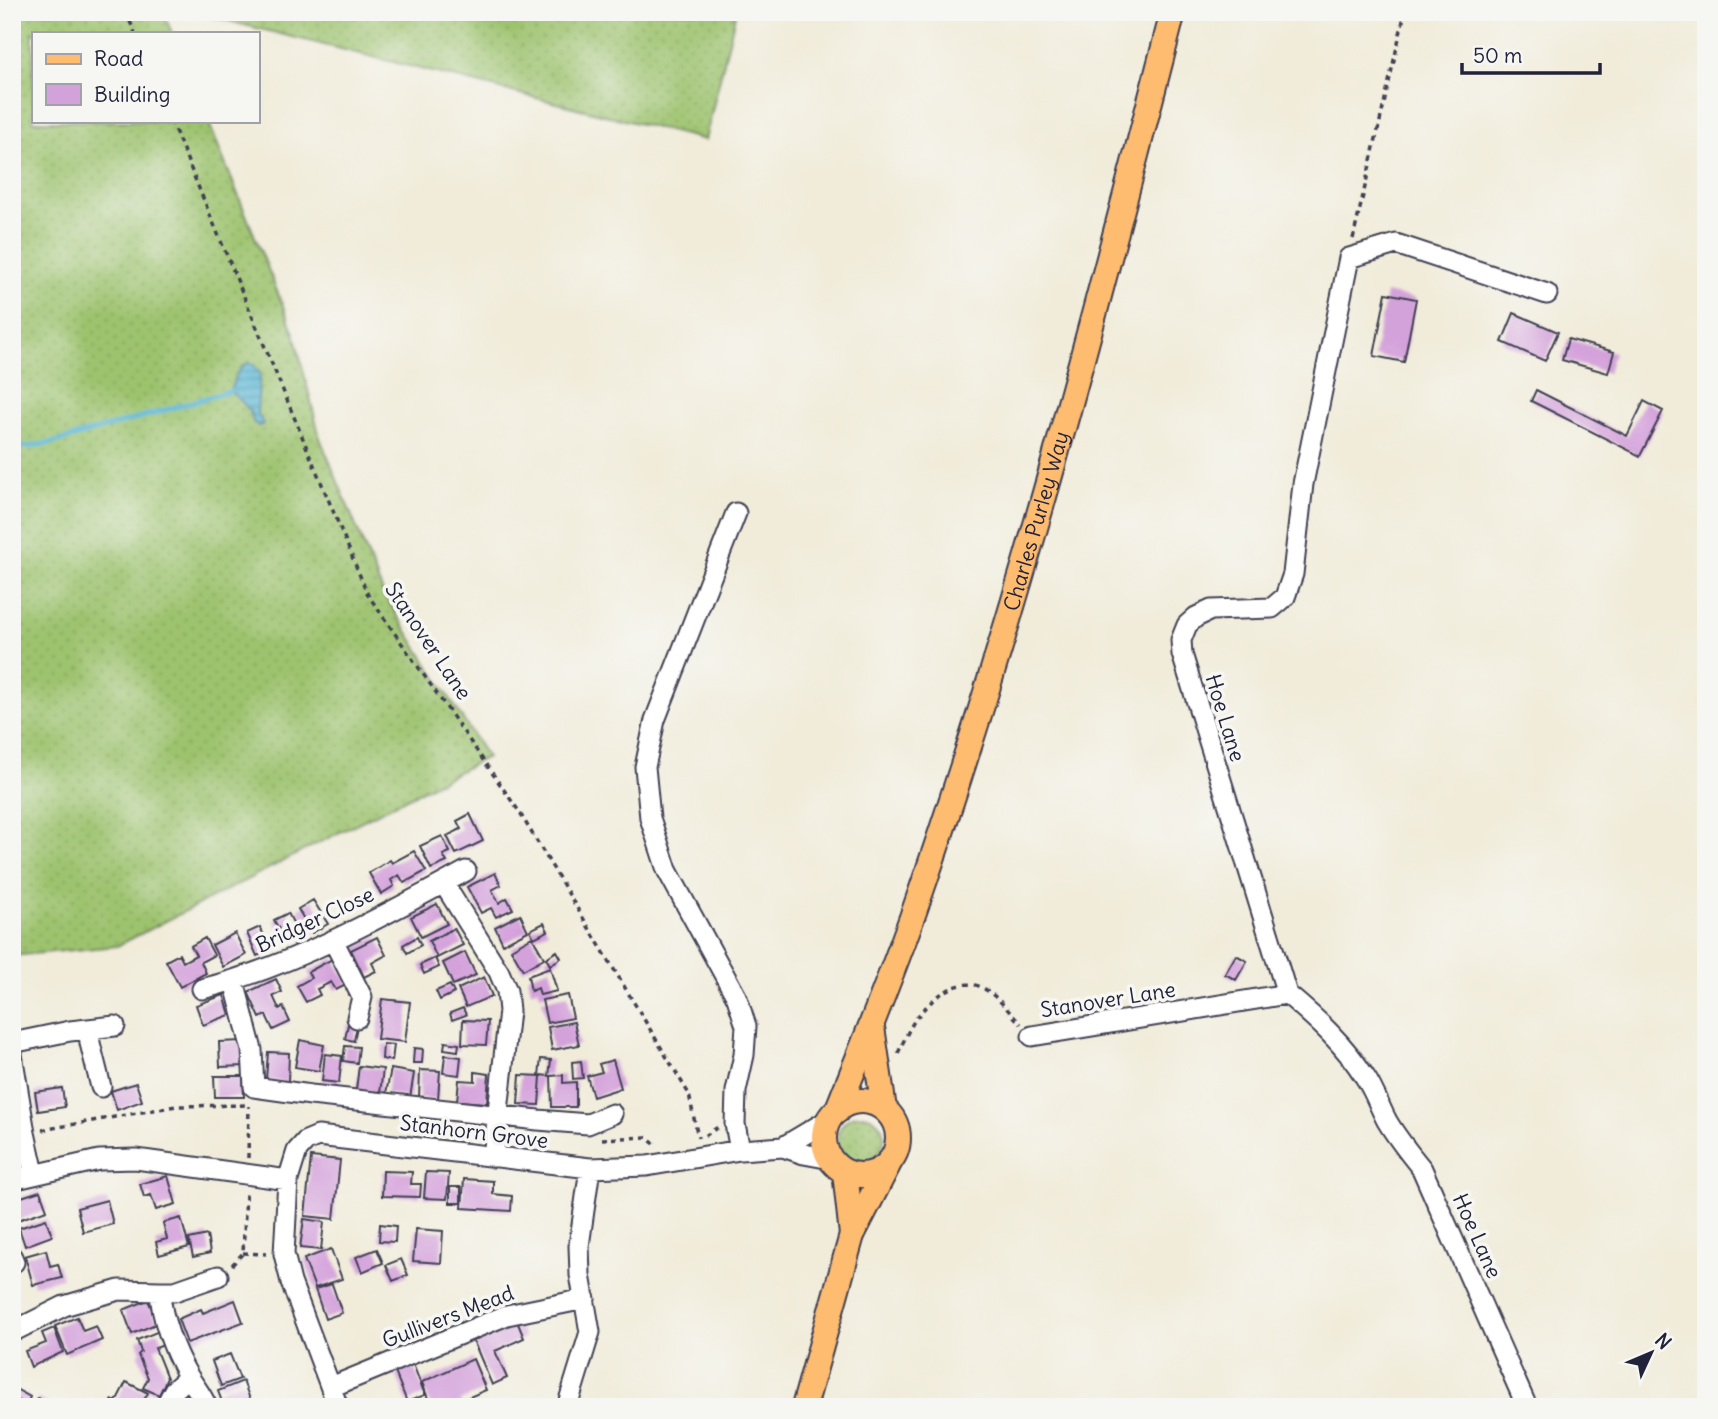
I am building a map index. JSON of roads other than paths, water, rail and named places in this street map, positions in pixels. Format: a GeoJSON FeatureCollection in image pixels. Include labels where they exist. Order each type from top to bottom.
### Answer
{"type":"FeatureCollection","features":[{"type":"Feature","properties":{"kind":"main road","name":"Charles Purley Way"},"geometry":{"type":"LineString","coordinates":[[833,1115],[916,906],[1024,570],[1173,12]]}},
{"type":"Feature","properties":{"kind":"main road","name":"Charles Purley Way"},"geometry":{"type":"LineString","coordinates":[[871,1022],[884,1109]]}},
{"type":"Feature","properties":{"kind":"main road"},"geometry":{"type":"LineString","coordinates":[[804,1407],[852,1235],[896,1153],[897,1129],[892,1118],[884,1109],[860,1101],[848,1104],[833,1115],[824,1140],[838,1165],[852,1235]]}},
{"type":"Feature","properties":{"kind":"main road"},"geometry":{"type":"LineString","coordinates":[[838,1165],[857,1175],[869,1175],[880,1171],[889,1163]]}},
{"type":"Feature","properties":{"kind":"street","name":"Hoe Lane"},"geometry":{"type":"LineString","coordinates":[[1527,1407],[1422,1169],[1400,1142],[1367,1080],[1348,1052],[1324,1026],[1287,994],[1182,654],[1181,640],[1186,625],[1211,610],[1272,608],[1285,597],[1293,574],[1303,484],[1349,258],[1396,244],[1547,294]]}},
{"type":"Feature","properties":{"kind":"street"},"geometry":{"type":"LineString","coordinates":[[736,513],[655,720],[645,766],[650,818],[667,870],[737,998],[746,1026],[744,1055],[736,1091],[735,1124],[740,1150]]}},
{"type":"Feature","properties":{"kind":"street","name":"Bridger Close"},"geometry":{"type":"LineString","coordinates":[[202,989],[234,981],[333,940],[467,871]]}},
{"type":"Feature","properties":{"kind":"street"},"geometry":{"type":"LineString","coordinates":[[444,884],[508,991],[509,1011],[493,1157]]}},
{"type":"Feature","properties":{"kind":"street"},"geometry":{"type":"LineString","coordinates":[[333,940],[362,997],[358,1018]]}},
{"type":"Feature","properties":{"kind":"street"},"geometry":{"type":"LineString","coordinates":[[234,981],[252,1049],[254,1087],[497,1117],[588,1124],[612,1114]]}},
{"type":"Feature","properties":{"kind":"street","name":"Stanover Lane"},"geometry":{"type":"LineString","coordinates":[[1032,1036],[1287,994]]}},
{"type":"Feature","properties":{"kind":"street"},"geometry":{"type":"LineString","coordinates":[[12,1044],[115,1026]]}},
{"type":"Feature","properties":{"kind":"street"},"geometry":{"type":"LineString","coordinates":[[89,1029],[101,1087]]}},
{"type":"Feature","properties":{"kind":"street"},"geometry":{"type":"LineString","coordinates":[[12,1054],[34,1173]]}},
{"type":"Feature","properties":{"kind":"street","name":"Stanhorn Grove"},"geometry":{"type":"LineString","coordinates":[[783,1147],[833,1115]]}},
{"type":"Feature","properties":{"kind":"street","name":"Stanhorn Grove"},"geometry":{"type":"LineString","coordinates":[[338,1407],[291,1282],[284,1254],[288,1180],[297,1151],[306,1141],[318,1136],[590,1168],[647,1166],[740,1150],[783,1147],[838,1165]]}},
{"type":"Feature","properties":{"kind":"street"},"geometry":{"type":"LineString","coordinates":[[12,1180],[99,1160],[136,1159],[288,1180]]}},
{"type":"Feature","properties":{"kind":"street"},"geometry":{"type":"LineString","coordinates":[[567,1407],[590,1332],[580,1275],[579,1246],[590,1168]]}},
{"type":"Feature","properties":{"kind":"street"},"geometry":{"type":"LineString","coordinates":[[12,1332],[64,1306],[119,1290],[176,1291],[218,1276]]}},
{"type":"Feature","properties":{"kind":"street"},"geometry":{"type":"LineString","coordinates":[[160,1291],[161,1304],[180,1360],[201,1392],[207,1407]]}},
{"type":"Feature","properties":{"kind":"street","name":"Gullivers Mead"},"geometry":{"type":"LineString","coordinates":[[331,1387],[507,1315],[585,1299]]}},
{"type":"Feature","properties":{"kind":"street"},"geometry":{"type":"LineString","coordinates":[[165,1407],[174,1390],[189,1377]]}},
{"type":"Feature","properties":{"kind":"water"},"geometry":{"type":"Polygon","coordinates":[[[248,363],[253,364],[260,373],[257,412],[263,424],[259,426],[230,391],[239,371],[248,363]]]}},
{"type":"Feature","properties":{"kind":"waterway"},"geometry":{"type":"LineString","coordinates":[[12,449],[56,442],[230,391]]}}]}
